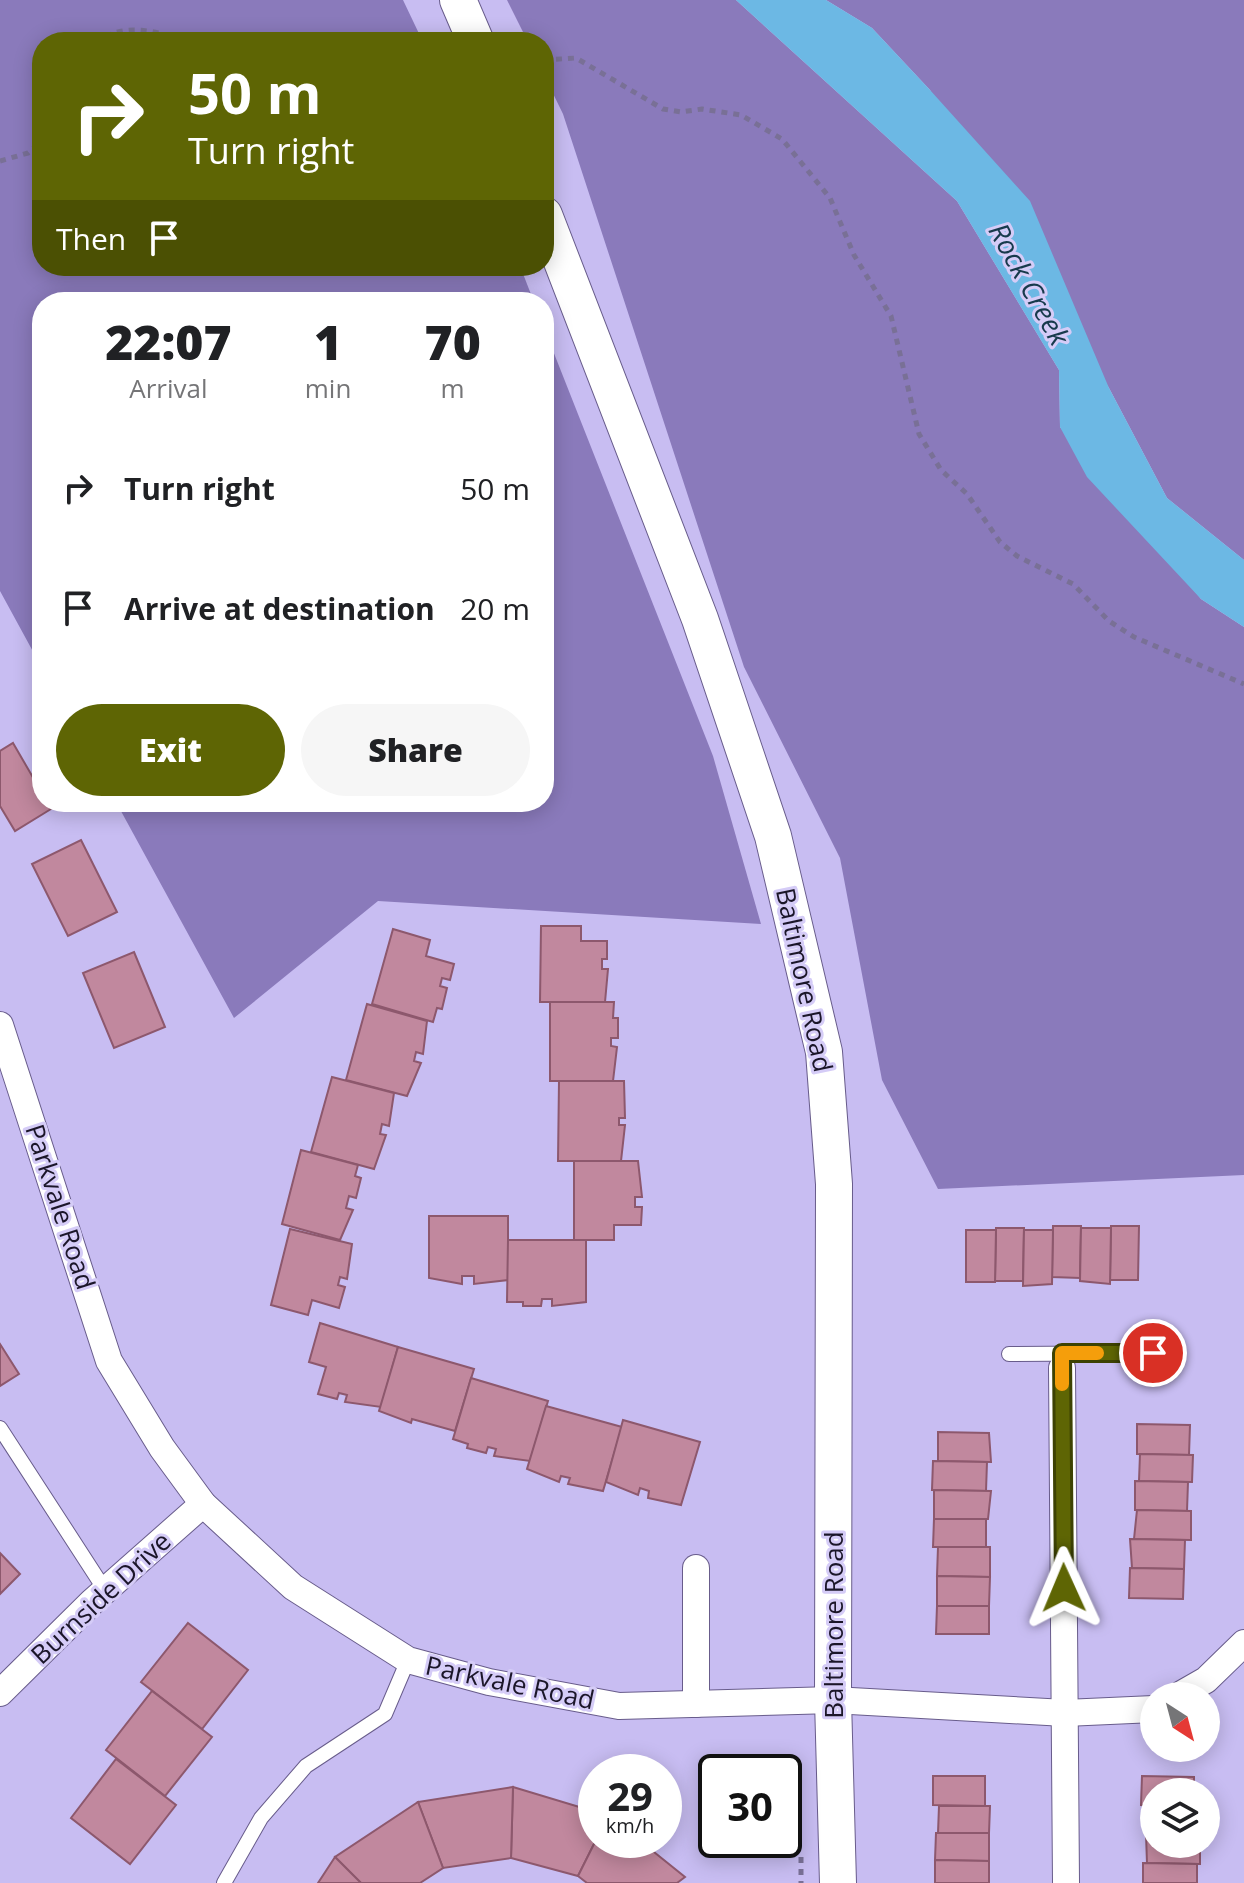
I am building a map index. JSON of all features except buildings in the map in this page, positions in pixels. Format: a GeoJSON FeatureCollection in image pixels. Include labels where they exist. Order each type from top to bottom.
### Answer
{"type":"FeatureCollection","features":[{"type":"Feature","properties":{"kind":"street"},"geometry":{"type":"LineString","coordinates":[[458,0],[472,32]]}},
{"type":"Feature","properties":{"kind":"street","name":"Baltimore Road"},"geometry":{"type":"LineString","coordinates":[[554,241],[700,619],[763,807],[824,1052],[834,1184],[833,1700],[838,1883]]}},
{"type":"Feature","properties":{"kind":"street","name":"Parkvale Road"},"geometry":{"type":"LineString","coordinates":[[0,1025],[109,1361],[162,1448],[203,1504],[293,1587],[408,1660],[489,1682],[619,1706],[833,1700],[1065,1713],[1140,1710]]}},
{"type":"Feature","properties":{"kind":"street"},"geometry":{"type":"LineString","coordinates":[[1062,1361],[1066,1883]]}},
{"type":"Feature","properties":{"kind":"street","name":"Burnside Drive"},"geometry":{"type":"LineString","coordinates":[[0,1693],[105,1590],[203,1504]]}},
{"type":"Feature","properties":{"kind":"street"},"geometry":{"type":"LineString","coordinates":[[696,1568],[696,1704]]}},
{"type":"Feature","properties":{"kind":"street"},"geometry":{"type":"LineString","coordinates":[[1202,1682],[1244,1643]]}},
{"type":"Feature","properties":{"kind":"lane"},"geometry":{"type":"LineString","coordinates":[[1009,1354],[1062,1361],[1153,1353]]}},
{"type":"Feature","properties":{"kind":"lane"},"geometry":{"type":"LineString","coordinates":[[0,1428],[105,1590]]}},
{"type":"Feature","properties":{"kind":"lane"},"geometry":{"type":"LineString","coordinates":[[224,1883],[261,1818],[306,1766],[385,1714],[408,1660]]}},
{"type":"Feature","properties":{"kind":"path"},"geometry":{"type":"LineString","coordinates":[[111,32],[129,28],[147,32]]}},
{"type":"Feature","properties":{"kind":"path"},"geometry":{"type":"LineString","coordinates":[[554,59],[576,58],[663,109],[681,112],[702,109],[741,115],[782,139],[830,198],[854,255],[891,316],[903,354],[912,413],[925,445],[941,470],[967,494],[1000,542],[1017,556],[1073,584],[1100,614],[1134,637],[1244,684]]}},
{"type":"Feature","properties":{"kind":"path"},"geometry":{"type":"LineString","coordinates":[[0,161],[32,150]]}},
{"type":"Feature","properties":{"kind":"path"},"geometry":{"type":"LineString","coordinates":[[801,1858],[801,1883]]}},
{"type":"Feature","properties":{"kind":"shaded area"},"geometry":{"type":"Polygon","coordinates":[[[0,0],[403,0],[418,32],[32,32],[32,276],[524,276],[530,292],[32,292],[32,650],[0,591],[0,0]]]}},
{"type":"Feature","properties":{"kind":"shaded area"},"geometry":{"type":"Polygon","coordinates":[[[507,0],[736,0],[957,201],[1059,370],[1060,427],[1201,599],[1244,627],[1244,1175],[938,1189],[882,1080],[840,858],[744,667],[563,114],[554,96],[554,32],[523,32],[507,0]]]}},
{"type":"Feature","properties":{"kind":"shaded area"},"geometry":{"type":"Polygon","coordinates":[[[826,0],[1244,0],[1244,560],[1167,498],[1109,388],[930,90],[872,28],[826,0]]]}},
{"type":"Feature","properties":{"kind":"shaded area"},"geometry":{"type":"Polygon","coordinates":[[[554,353],[713,756],[761,924],[378,901],[234,1018],[121,812],[554,812],[554,353]]]}},
{"type":"Feature","properties":{"kind":"water","name":"Rock Creek"},"geometry":{"type":"Polygon","coordinates":[[[736,0],[826,0],[872,28],[1030,201],[1109,388],[1167,498],[1244,560],[1244,627],[1201,599],[1087,477],[1060,427],[1059,370],[957,201],[736,0]]]}},
{"type":"Feature","properties":{"kind":"slow traffic"},"geometry":{"type":"LineString","coordinates":[[1062,1384],[1062,1353],[1097,1353]]}},
{"type":"Feature","properties":{"kind":"route"},"geometry":{"type":"LineString","coordinates":[[1064,1588],[1062,1353],[1153,1353]]}}]}
